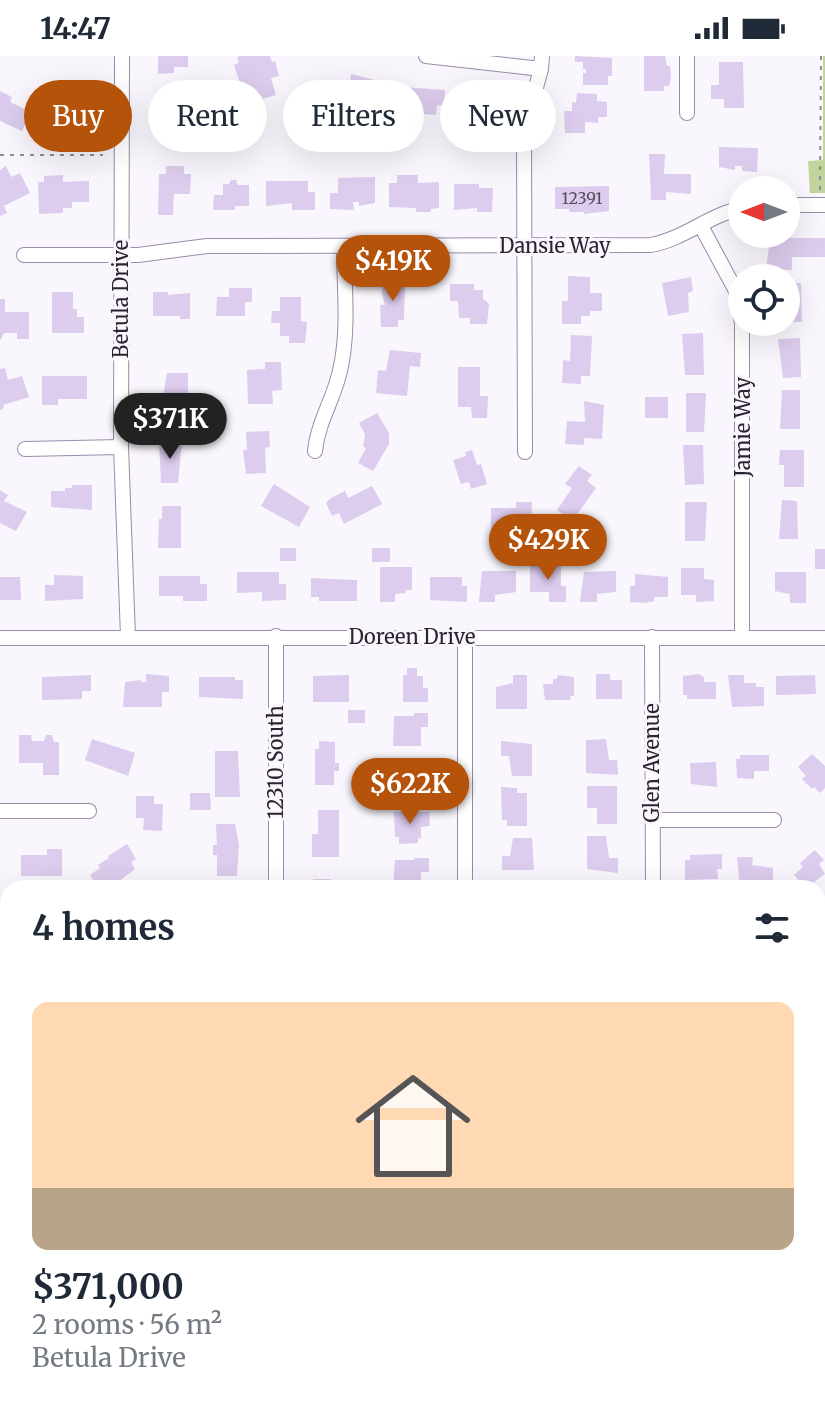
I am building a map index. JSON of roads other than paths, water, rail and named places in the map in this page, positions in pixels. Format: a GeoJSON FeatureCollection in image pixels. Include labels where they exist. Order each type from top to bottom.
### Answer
{"type":"FeatureCollection","features":[{"type":"Feature","properties":{"kind":"street","name":"Betula Drive"},"geometry":{"type":"LineString","coordinates":[[122,56],[121,447],[128,637]]}},
{"type":"Feature","properties":{"kind":"street"},"geometry":{"type":"LineString","coordinates":[[426,56],[542,62],[524,132],[525,452]]}},
{"type":"Feature","properties":{"kind":"street"},"geometry":{"type":"LineString","coordinates":[[687,56],[687,113]]}},
{"type":"Feature","properties":{"kind":"street"},"geometry":{"type":"LineString","coordinates":[[800,205],[825,205]]}},
{"type":"Feature","properties":{"kind":"street","name":"Dansie Way"},"geometry":{"type":"LineString","coordinates":[[24,255],[122,255],[207,246],[651,245],[681,237],[728,214]]}},
{"type":"Feature","properties":{"kind":"street","name":"Jamie Way"},"geometry":{"type":"LineString","coordinates":[[701,226],[736,291],[742,323],[742,638]]}},
{"type":"Feature","properties":{"kind":"street"},"geometry":{"type":"LineString","coordinates":[[315,451],[317,431],[341,367],[344,348],[344,246]]}},
{"type":"Feature","properties":{"kind":"street"},"geometry":{"type":"LineString","coordinates":[[25,449],[121,447]]}},
{"type":"Feature","properties":{"kind":"street","name":"12310 South"},"geometry":{"type":"LineString","coordinates":[[276,636],[276,880]]}},
{"type":"Feature","properties":{"kind":"street"},"geometry":{"type":"LineString","coordinates":[[465,637],[465,880]]}},
{"type":"Feature","properties":{"kind":"street","name":"Glen Avenue"},"geometry":{"type":"LineString","coordinates":[[652,637],[653,880]]}},
{"type":"Feature","properties":{"kind":"street","name":"Doreen Drive"},"geometry":{"type":"LineString","coordinates":[[0,638],[825,638]]}},
{"type":"Feature","properties":{"kind":"street"},"geometry":{"type":"LineString","coordinates":[[0,811],[89,811]]}},
{"type":"Feature","properties":{"kind":"street"},"geometry":{"type":"LineString","coordinates":[[652,820],[774,820]]}}]}
